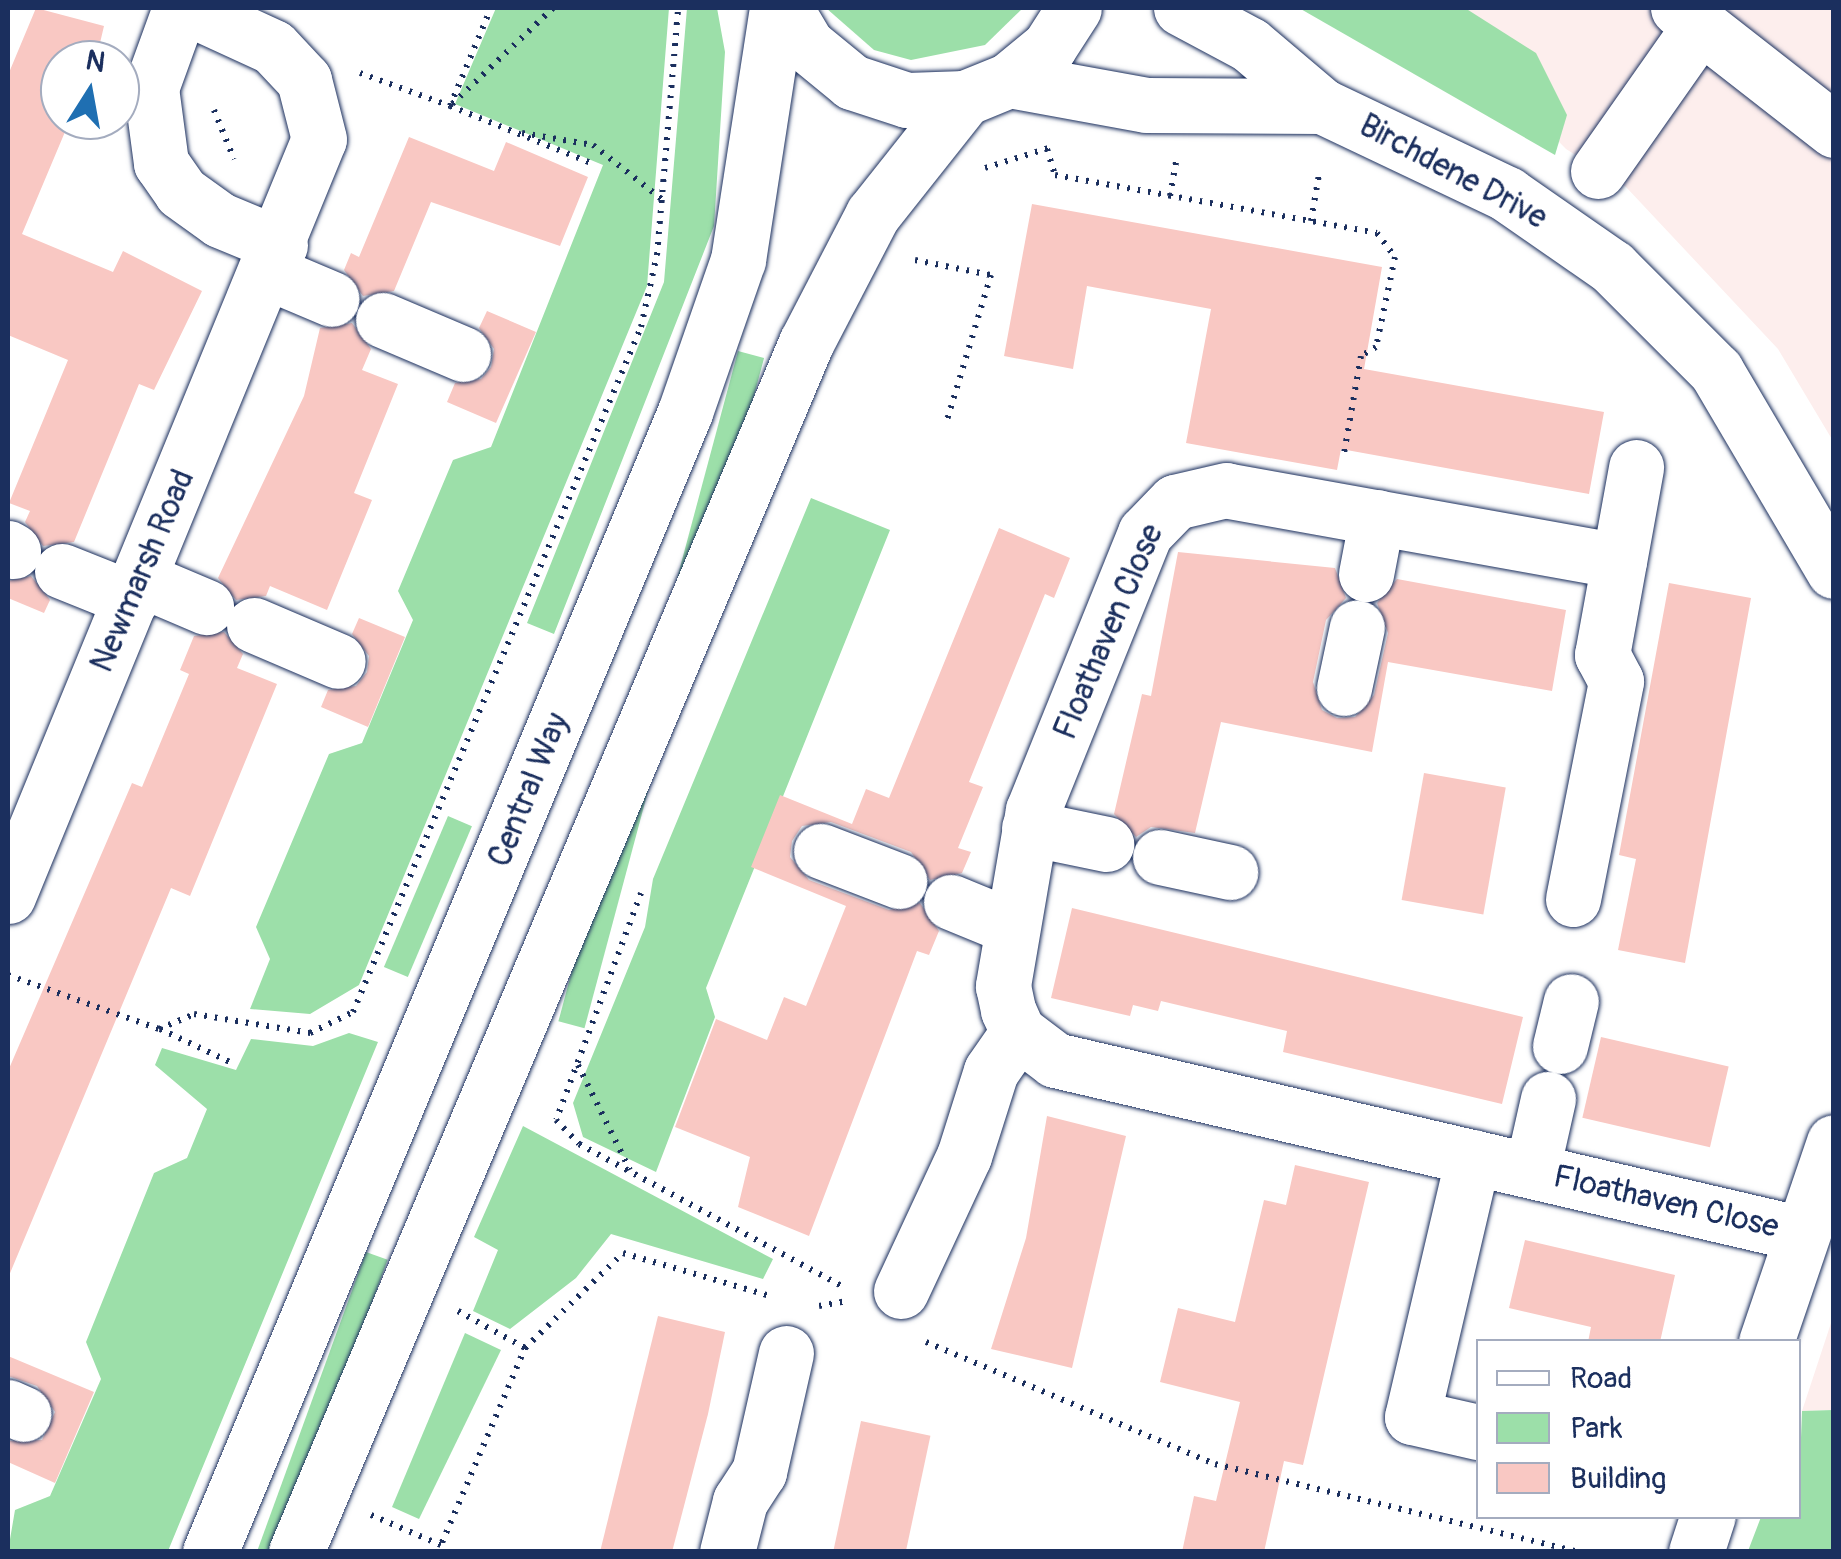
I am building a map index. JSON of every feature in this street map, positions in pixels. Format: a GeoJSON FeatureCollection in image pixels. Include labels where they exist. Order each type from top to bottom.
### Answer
{"type":"FeatureCollection","features":[{"type":"Feature","properties":{"kind":"street","name":"Central Way"},"geometry":{"type":"LineString","coordinates":[[210,1552],[686,412],[738,260],[776,8]]}},
{"type":"Feature","properties":{"kind":"street"},"geometry":{"type":"LineString","coordinates":[[786,8],[807,45],[852,82],[907,100],[987,89]]}},
{"type":"Feature","properties":{"kind":"street"},"geometry":{"type":"LineString","coordinates":[[296,1552],[806,343],[873,214],[987,89],[1049,48],[1074,8]]}},
{"type":"Feature","properties":{"kind":"street","name":"Birchdene Drive"},"geometry":{"type":"LineString","coordinates":[[1181,8],[1250,45],[1322,106],[1507,194],[1612,267],[1716,371],[1834,572]]}},
{"type":"Feature","properties":{"kind":"street"},"geometry":{"type":"LineString","coordinates":[[304,80],[274,47],[201,11],[151,88],[162,163],[181,192],[220,220],[279,246],[332,299]]}},
{"type":"Feature","properties":{"kind":"street"},"geometry":{"type":"LineString","coordinates":[[1598,171],[1689,17],[1834,130]]}},
{"type":"Feature","properties":{"kind":"street","name":"Newmarsh Road"},"geometry":{"type":"LineString","coordinates":[[8,896],[279,246],[319,139],[304,80]]}},
{"type":"Feature","properties":{"kind":"street","name":"Birchdene Drive"},"geometry":{"type":"LineString","coordinates":[[987,89],[1146,105],[1322,106]]}},
{"type":"Feature","properties":{"kind":"street"},"geometry":{"type":"LineString","coordinates":[[383,320],[463,354]]}},
{"type":"Feature","properties":{"kind":"street"},"geometry":{"type":"LineString","coordinates":[[1573,899],[1616,681],[1602,655],[1636,468]]}},
{"type":"Feature","properties":{"kind":"street","name":"Floathaven Close"},"geometry":{"type":"LineString","coordinates":[[1619,561],[1356,513],[1204,491],[1157,514],[1029,828],[1003,986],[1018,1032],[1055,1060],[1802,1234]]}},
{"type":"Feature","properties":{"kind":"street"},"geometry":{"type":"LineString","coordinates":[[1356,513],[1366,574]]}},
{"type":"Feature","properties":{"kind":"street"},"geometry":{"type":"LineString","coordinates":[[27,556],[230,616],[338,661]]}},
{"type":"Feature","properties":{"kind":"street"},"geometry":{"type":"LineString","coordinates":[[1344,688],[1357,627]]}},
{"type":"Feature","properties":{"kind":"street"},"geometry":{"type":"LineString","coordinates":[[1029,828],[1106,844]]}},
{"type":"Feature","properties":{"kind":"street"},"geometry":{"type":"LineString","coordinates":[[821,851],[899,882]]}},
{"type":"Feature","properties":{"kind":"street"},"geometry":{"type":"LineString","coordinates":[[1160,857],[1230,872]]}},
{"type":"Feature","properties":{"kind":"street"},"geometry":{"type":"LineString","coordinates":[[951,902],[1012,927]]}},
{"type":"Feature","properties":{"kind":"street"},"geometry":{"type":"LineString","coordinates":[[906,1312],[991,1071],[1018,1032]]}},
{"type":"Feature","properties":{"kind":"street"},"geometry":{"type":"LineString","coordinates":[[1532,1170],[1548,1100]]}},
{"type":"Feature","properties":{"kind":"street"},"geometry":{"type":"LineString","coordinates":[[1767,1339],[1834,1142]]}},
{"type":"Feature","properties":{"kind":"street"},"geometry":{"type":"LineString","coordinates":[[1473,1156],[1412,1417],[1476,1432]]}},
{"type":"Feature","properties":{"kind":"street"},"geometry":{"type":"LineString","coordinates":[[728,1548],[758,1472],[795,1321]]}},
{"type":"Feature","properties":{"kind":"street"},"geometry":{"type":"LineString","coordinates":[[1696,1552],[1707,1519]]}},
{"type":"Feature","properties":{"kind":"path"},"geometry":{"type":"LineString","coordinates":[[450,106],[491,8]]}},
{"type":"Feature","properties":{"kind":"path"},"geometry":{"type":"LineString","coordinates":[[450,106],[554,8]]}},
{"type":"Feature","properties":{"kind":"path"},"geometry":{"type":"LineString","coordinates":[[159,1029],[194,1014],[310,1033],[353,1012],[641,327],[663,200],[678,8]]}},
{"type":"Feature","properties":{"kind":"path"},"geometry":{"type":"LineString","coordinates":[[304,80],[366,72],[591,163]]}},
{"type":"Feature","properties":{"kind":"path"},"geometry":{"type":"LineString","coordinates":[[211,102],[248,192],[279,246]]}},
{"type":"Feature","properties":{"kind":"path"},"geometry":{"type":"LineString","coordinates":[[516,132],[593,145],[663,200]]}},
{"type":"Feature","properties":{"kind":"path"},"geometry":{"type":"LineString","coordinates":[[975,174],[1056,147]]}},
{"type":"Feature","properties":{"kind":"path"},"geometry":{"type":"LineString","coordinates":[[1046,149],[1054,176],[1377,233],[1395,257],[1376,347],[1361,356],[1356,513]]}},
{"type":"Feature","properties":{"kind":"path"},"geometry":{"type":"LineString","coordinates":[[1170,196],[1177,160]]}},
{"type":"Feature","properties":{"kind":"path"},"geometry":{"type":"LineString","coordinates":[[1312,222],[1320,174]]}},
{"type":"Feature","properties":{"kind":"path"},"geometry":{"type":"LineString","coordinates":[[915,260],[990,275],[946,423]]}},
{"type":"Feature","properties":{"kind":"path"},"geometry":{"type":"LineString","coordinates":[[8,975],[159,1029],[234,1064]]}},
{"type":"Feature","properties":{"kind":"path"},"geometry":{"type":"LineString","coordinates":[[370,1515],[439,1548],[526,1348],[623,1252],[795,1321],[862,1299],[580,1144],[556,1120],[576,1065],[630,1171]]}},
{"type":"Feature","properties":{"kind":"path"},"geometry":{"type":"LineString","coordinates":[[906,1312],[944,1355],[1216,1464],[1580,1552]]}},
{"type":"Feature","properties":{"kind":"path"},"geometry":{"type":"LineString","coordinates":[[457,1313],[526,1348]]}},
{"type":"Feature","properties":{"kind":"shaded area"},"geometry":{"type":"Polygon","coordinates":[[[1383,8],[1833,8],[1833,441],[1778,349],[1626,187],[1566,149],[1504,86],[1383,8]]]}},
{"type":"Feature","properties":{"kind":"shaded area"},"geometry":{"type":"Polygon","coordinates":[[[1833,1317],[1833,1410],[1802,1411],[1833,1317]]]}},
{"type":"Feature","properties":{"kind":"green space"},"geometry":{"type":"Polygon","coordinates":[[[496,8],[669,8],[647,286],[359,985],[310,1014],[250,1009],[270,959],[256,927],[329,754],[362,743],[413,620],[398,591],[453,460],[491,447],[603,165],[455,104],[496,8]]]}},
{"type":"Feature","properties":{"kind":"green space"},"geometry":{"type":"Polygon","coordinates":[[[687,8],[717,8],[725,52],[714,226],[554,634],[527,623],[664,282],[687,8]]]}},
{"type":"Feature","properties":{"kind":"green space"},"geometry":{"type":"Polygon","coordinates":[[[826,8],[1023,8],[985,45],[911,60],[874,50],[826,8]]]}},
{"type":"Feature","properties":{"kind":"green space"},"geometry":{"type":"Polygon","coordinates":[[[1299,8],[1465,8],[1536,53],[1567,115],[1555,155],[1299,8]]]}},
{"type":"Feature","properties":{"kind":"green space"},"geometry":{"type":"Polygon","coordinates":[[[738,351],[764,358],[584,1028],[558,1021],[738,351]]]}},
{"type":"Feature","properties":{"kind":"green space"},"geometry":{"type":"Polygon","coordinates":[[[811,498],[890,530],[706,988],[715,1017],[656,1172],[583,1137],[573,1103],[645,927],[653,879],[811,498]]]}},
{"type":"Feature","properties":{"kind":"green space"},"geometry":{"type":"Polygon","coordinates":[[[448,816],[472,826],[408,977],[384,967],[448,816]]]}},
{"type":"Feature","properties":{"kind":"green space"},"geometry":{"type":"Polygon","coordinates":[[[349,1033],[378,1042],[168,1551],[8,1551],[15,1510],[50,1496],[101,1379],[86,1342],[154,1173],[187,1158],[207,1109],[155,1065],[162,1048],[236,1070],[251,1039],[313,1046],[349,1033]]]}},
{"type":"Feature","properties":{"kind":"green space"},"geometry":{"type":"Polygon","coordinates":[[[523,1126],[773,1259],[763,1279],[611,1234],[576,1278],[510,1329],[473,1311],[498,1250],[474,1237],[523,1126]]]}},
{"type":"Feature","properties":{"kind":"green space"},"geometry":{"type":"Polygon","coordinates":[[[366,1252],[388,1260],[281,1552],[257,1552],[366,1252]]]}},
{"type":"Feature","properties":{"kind":"green space"},"geometry":{"type":"Polygon","coordinates":[[[465,1333],[501,1350],[419,1519],[392,1507],[465,1333]]]}},
{"type":"Feature","properties":{"kind":"green space"},"geometry":{"type":"Polygon","coordinates":[[[1833,1410],[1833,1551],[1748,1551],[1760,1519],[1801,1519],[1802,1411],[1833,1410]]]}},
{"type":"Feature","properties":{"kind":"building"},"geometry":{"type":"Polygon","coordinates":[[[36,8],[104,26],[101,40],[40,40],[40,140],[62,140],[22,234],[113,272],[123,251],[202,291],[154,390],[139,384],[74,542],[43,546],[25,522],[30,511],[9,503],[68,360],[8,335],[8,75],[36,8]]]}},
{"type":"Feature","properties":{"kind":"building"},"geometry":{"type":"Polygon","coordinates":[[[409,137],[494,171],[506,142],[588,177],[560,246],[431,202],[394,291],[363,296],[344,270],[351,253],[359,257],[409,137]]]}},
{"type":"Feature","properties":{"kind":"building"},"geometry":{"type":"Polygon","coordinates":[[[1032,204],[1382,267],[1364,369],[1604,412],[1589,494],[1341,449],[1337,470],[1186,443],[1211,309],[1087,286],[1073,369],[1004,356],[1032,204]]]}},
{"type":"Feature","properties":{"kind":"building"},"geometry":{"type":"Polygon","coordinates":[[[487,311],[536,332],[496,423],[447,402],[455,383],[481,379],[491,367],[494,349],[479,328],[487,311]]]}},
{"type":"Feature","properties":{"kind":"building"},"geometry":{"type":"Polygon","coordinates":[[[352,323],[371,349],[362,370],[398,384],[354,493],[372,500],[327,610],[270,586],[266,596],[236,600],[218,578],[304,396],[320,328],[352,323]]]}},
{"type":"Feature","properties":{"kind":"building"},"geometry":{"type":"Polygon","coordinates":[[[999,528],[1070,558],[1054,598],[1045,594],[969,782],[983,787],[958,848],[971,852],[962,873],[930,880],[911,852],[831,822],[802,826],[792,841],[790,857],[809,880],[889,910],[920,903],[939,931],[929,955],[917,951],[809,1236],[738,1207],[750,1157],[675,1127],[716,1019],[767,1040],[784,997],[806,1006],[846,906],[751,867],[780,795],[852,824],[866,789],[889,798],[999,528]]]}},
{"type":"Feature","properties":{"kind":"building"},"geometry":{"type":"Polygon","coordinates":[[[1178,552],[1335,568],[1346,598],[1326,620],[1313,682],[1322,710],[1337,718],[1355,717],[1374,695],[1388,633],[1377,603],[1397,579],[1566,610],[1552,691],[1388,662],[1372,752],[1221,722],[1195,833],[1151,827],[1136,837],[1114,814],[1142,694],[1151,696],[1178,552]]]}},
{"type":"Feature","properties":{"kind":"building"},"geometry":{"type":"Polygon","coordinates":[[[31,576],[50,600],[44,613],[8,598],[8,581],[31,576]]]}},
{"type":"Feature","properties":{"kind":"building"},"geometry":{"type":"Polygon","coordinates":[[[1669,583],[1751,598],[1685,963],[1618,950],[1636,859],[1619,855],[1669,583]]]}},
{"type":"Feature","properties":{"kind":"building"},"geometry":{"type":"Polygon","coordinates":[[[359,618],[405,637],[368,727],[321,707],[328,690],[356,686],[367,672],[369,656],[352,634],[359,618]]]}},
{"type":"Feature","properties":{"kind":"building"},"geometry":{"type":"Polygon","coordinates":[[[224,632],[243,654],[237,668],[277,684],[190,896],[171,888],[8,1278],[8,1071],[132,783],[142,787],[189,674],[180,670],[194,636],[224,632]]]}},
{"type":"Feature","properties":{"kind":"building"},"geometry":{"type":"Polygon","coordinates":[[[1424,773],[1506,787],[1483,914],[1402,900],[1424,773]]]}},
{"type":"Feature","properties":{"kind":"building"},"geometry":{"type":"Polygon","coordinates":[[[1072,908],[1523,1017],[1502,1104],[1283,1052],[1287,1031],[1161,1001],[1158,1011],[1133,1005],[1130,1016],[1051,998],[1072,908]]]}},
{"type":"Feature","properties":{"kind":"building"},"geometry":{"type":"Polygon","coordinates":[[[1601,1037],[1729,1066],[1710,1147],[1582,1118],[1601,1037]]]}},
{"type":"Feature","properties":{"kind":"building"},"geometry":{"type":"Polygon","coordinates":[[[1047,1116],[1126,1136],[1072,1368],[991,1349],[1026,1238],[1047,1116]]]}},
{"type":"Feature","properties":{"kind":"building"},"geometry":{"type":"Polygon","coordinates":[[[1295,1165],[1369,1182],[1303,1465],[1284,1461],[1264,1552],[1182,1552],[1194,1496],[1216,1501],[1240,1402],[1160,1382],[1178,1308],[1235,1322],[1264,1200],[1286,1205],[1295,1165]]]}},
{"type":"Feature","properties":{"kind":"building"},"geometry":{"type":"Polygon","coordinates":[[[1525,1240],[1675,1275],[1661,1339],[1589,1339],[1591,1327],[1509,1308],[1525,1240]]]}},
{"type":"Feature","properties":{"kind":"building"},"geometry":{"type":"Polygon","coordinates":[[[658,1316],[725,1332],[708,1414],[672,1552],[600,1552],[658,1316]]]}},
{"type":"Feature","properties":{"kind":"building"},"geometry":{"type":"Polygon","coordinates":[[[8,1356],[94,1392],[55,1483],[8,1462],[8,1441],[42,1440],[55,1412],[37,1386],[8,1376],[8,1356]]]}},
{"type":"Feature","properties":{"kind":"building"},"geometry":{"type":"Polygon","coordinates":[[[861,1421],[930,1436],[906,1552],[833,1552],[861,1421]]]}}]}
